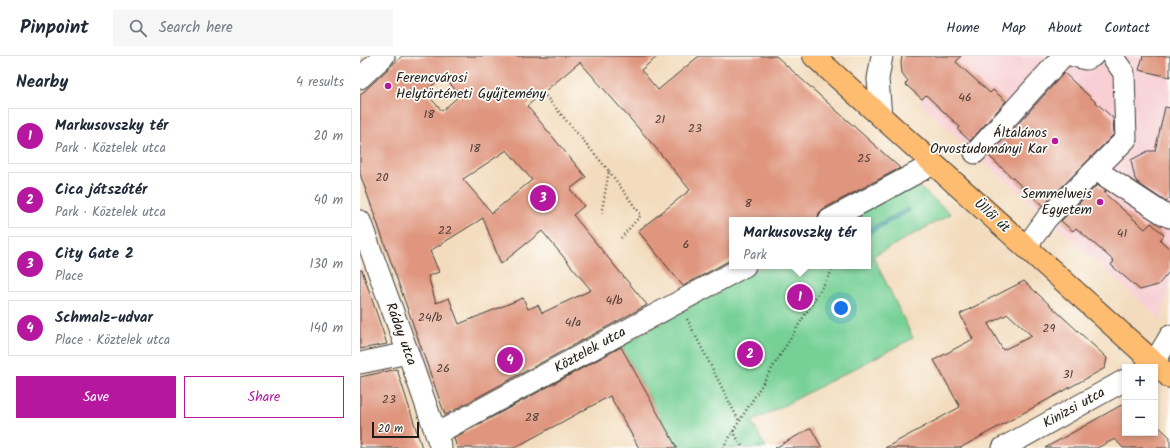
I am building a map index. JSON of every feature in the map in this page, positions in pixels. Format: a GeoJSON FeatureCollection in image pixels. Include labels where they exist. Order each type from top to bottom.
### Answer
{"type":"FeatureCollection","features":[{"type":"Feature","properties":{"kind":"main road","name":"Üllői út"},"geometry":{"type":"LineString","coordinates":[[814,56],[1026,247],[1152,364]]}},
{"type":"Feature","properties":{"kind":"street"},"geometry":{"type":"LineString","coordinates":[[360,78],[384,56]]}},
{"type":"Feature","properties":{"kind":"street"},"geometry":{"type":"LineString","coordinates":[[881,117],[878,79],[882,56]]}},
{"type":"Feature","properties":{"kind":"street"},"geometry":{"type":"LineString","coordinates":[[975,153],[1063,56]]}},
{"type":"Feature","properties":{"kind":"street"},"geometry":{"type":"LineString","coordinates":[[1074,56],[1086,59],[1093,56]]}},
{"type":"Feature","properties":{"kind":"street"},"geometry":{"type":"LineString","coordinates":[[1026,247],[1047,218],[1126,139],[1124,73],[1112,56]]}},
{"type":"Feature","properties":{"kind":"street"},"geometry":{"type":"LineString","coordinates":[[835,217],[933,164]]}},
{"type":"Feature","properties":{"kind":"street"},"geometry":{"type":"LineString","coordinates":[[1096,170],[1164,215],[1170,217]]}},
{"type":"Feature","properties":{"kind":"street","name":"Ráday utca"},"geometry":{"type":"LineString","coordinates":[[360,221],[438,441]]}},
{"type":"Feature","properties":{"kind":"street","name":"Köztelek utca"},"geometry":{"type":"LineString","coordinates":[[438,441],[675,304],[739,269]]}},
{"type":"Feature","properties":{"kind":"street"},"geometry":{"type":"LineString","coordinates":[[1158,366],[1170,336]]}},
{"type":"Feature","properties":{"kind":"street"},"geometry":{"type":"LineString","coordinates":[[360,363],[408,353]]}},
{"type":"Feature","properties":{"kind":"street","name":"Kinizsi utca"},"geometry":{"type":"LineString","coordinates":[[1003,448],[1122,382]]}},
{"type":"Feature","properties":{"kind":"path"},"geometry":{"type":"LineString","coordinates":[[543,93],[609,171],[641,215],[621,238]]}},
{"type":"Feature","properties":{"kind":"path"},"geometry":{"type":"LineString","coordinates":[[601,215],[609,171]]}},
{"type":"Feature","properties":{"kind":"path"},"geometry":{"type":"LineString","coordinates":[[723,448],[833,269]]}},
{"type":"Feature","properties":{"kind":"path"},"geometry":{"type":"LineString","coordinates":[[675,304],[740,421]]}},
{"type":"Feature","properties":{"kind":"path"},"geometry":{"type":"LineString","coordinates":[[733,431],[743,448]]}},
{"type":"Feature","properties":{"kind":"shaded area","name":"Semmelweis Egyetem"},"geometry":{"type":"Polygon","coordinates":[[[902,56],[1170,56],[1170,283],[1161,320],[919,103],[922,99],[905,84],[908,80],[902,73],[902,56]]]}},
{"type":"Feature","properties":{"kind":"green space"},"geometry":{"type":"Polygon","coordinates":[[[912,181],[951,214],[873,256],[913,338],[752,422],[766,448],[677,448],[621,346],[757,269],[871,269],[871,217],[848,217],[912,181]]]}},
{"type":"Feature","properties":{"kind":"water"},"geometry":{"type":"Polygon","coordinates":[[[908,208],[910,211],[871,232],[871,227],[908,208]]]}},
{"type":"Feature","properties":{"kind":"building"},"geometry":{"type":"Polygon","coordinates":[[[402,56],[658,56],[641,70],[658,90],[699,56],[776,56],[900,168],[823,209],[819,213],[818,217],[729,217],[729,261],[683,286],[638,231],[690,190],[655,147],[580,62],[527,106],[586,177],[570,189],[584,206],[573,215],[647,305],[445,415],[360,174],[360,95],[402,56]],[[443,76],[425,92],[442,111],[460,95],[443,76]],[[507,150],[463,179],[492,213],[532,180],[507,150]],[[483,218],[430,251],[439,272],[428,276],[436,303],[449,298],[459,324],[523,298],[528,309],[538,305],[542,313],[591,290],[542,231],[501,264],[483,218]]]}},
{"type":"Feature","properties":{"kind":"building"},"geometry":{"type":"Polygon","coordinates":[[[902,56],[961,56],[956,62],[990,93],[993,90],[1006,101],[970,141],[958,130],[960,127],[926,95],[922,99],[905,84],[908,81],[902,73],[902,56]]]}},
{"type":"Feature","properties":{"kind":"building"},"geometry":{"type":"Polygon","coordinates":[[[1143,56],[1170,56],[1170,77],[1139,70],[1143,56]]]}},
{"type":"Feature","properties":{"kind":"building","name":"Általános Orvostudományi Kar"},"geometry":{"type":"Polygon","coordinates":[[[1064,73],[1113,118],[1114,134],[1043,206],[989,156],[1064,73]]]}},
{"type":"Feature","properties":{"kind":"building"},"geometry":{"type":"Polygon","coordinates":[[[1165,107],[1170,108],[1170,198],[1166,202],[1138,183],[1135,179],[1131,160],[1148,151],[1155,151],[1165,107]]]}},
{"type":"Feature","properties":{"kind":"building"},"geometry":{"type":"Polygon","coordinates":[[[1097,185],[1106,191],[1104,193],[1145,229],[1151,223],[1164,235],[1160,240],[1170,249],[1170,268],[1169,272],[1158,285],[1140,290],[1111,265],[1114,261],[1076,228],[1073,231],[1061,221],[1097,185]]]}},
{"type":"Feature","properties":{"kind":"building"},"geometry":{"type":"Polygon","coordinates":[[[360,270],[362,270],[387,344],[360,349],[360,270]]]}},
{"type":"Feature","properties":{"kind":"building"},"geometry":{"type":"Polygon","coordinates":[[[1024,281],[1107,358],[1105,368],[960,448],[885,448],[960,407],[934,360],[973,339],[960,314],[1024,281]],[[1008,314],[988,324],[1003,350],[1032,336],[1008,314]]]}},
{"type":"Feature","properties":{"kind":"building"},"geometry":{"type":"Polygon","coordinates":[[[621,347],[677,448],[639,448],[610,396],[514,448],[457,448],[454,438],[621,347]]]}},
{"type":"Feature","properties":{"kind":"building"},"geometry":{"type":"Polygon","coordinates":[[[397,369],[422,448],[360,448],[360,377],[397,369]]]}},
{"type":"Feature","properties":{"kind":"building"},"geometry":{"type":"Polygon","coordinates":[[[1122,405],[1122,436],[1158,436],[1158,426],[1170,437],[1170,448],[1123,448],[1115,439],[1097,448],[1045,448],[1122,405]]]}},
{"type":"Feature","properties":{"kind":"building"},"geometry":{"type":"Polygon","coordinates":[[[811,428],[822,448],[775,448],[811,428]]]}},
{"type":"Feature","properties":{"kind":"place","name":"Ferencvárosi Helytörténeti Gyűjtemény"},"geometry":{"type":"Point","coordinates":[388,86]}},
{"type":"Feature","properties":{"kind":"place","name":"Általános Orvostudományi Kar"},"geometry":{"type":"Point","coordinates":[1055,141]}},
{"type":"Feature","properties":{"kind":"place","name":"City Gate 2"},"geometry":{"type":"Point","coordinates":[543,198]}},
{"type":"Feature","properties":{"kind":"place","name":"Semmelweis Egyetem"},"geometry":{"type":"Point","coordinates":[1100,202]}},
{"type":"Feature","properties":{"kind":"place","name":"Markusovszky tér"},"geometry":{"type":"Point","coordinates":[800,297]}},
{"type":"Feature","properties":{"kind":"place","name":"Cica játszótér"},"geometry":{"type":"Point","coordinates":[750,354]}},
{"type":"Feature","properties":{"kind":"place","name":"Schmalz-udvar"},"geometry":{"type":"Point","coordinates":[510,360]}}]}
